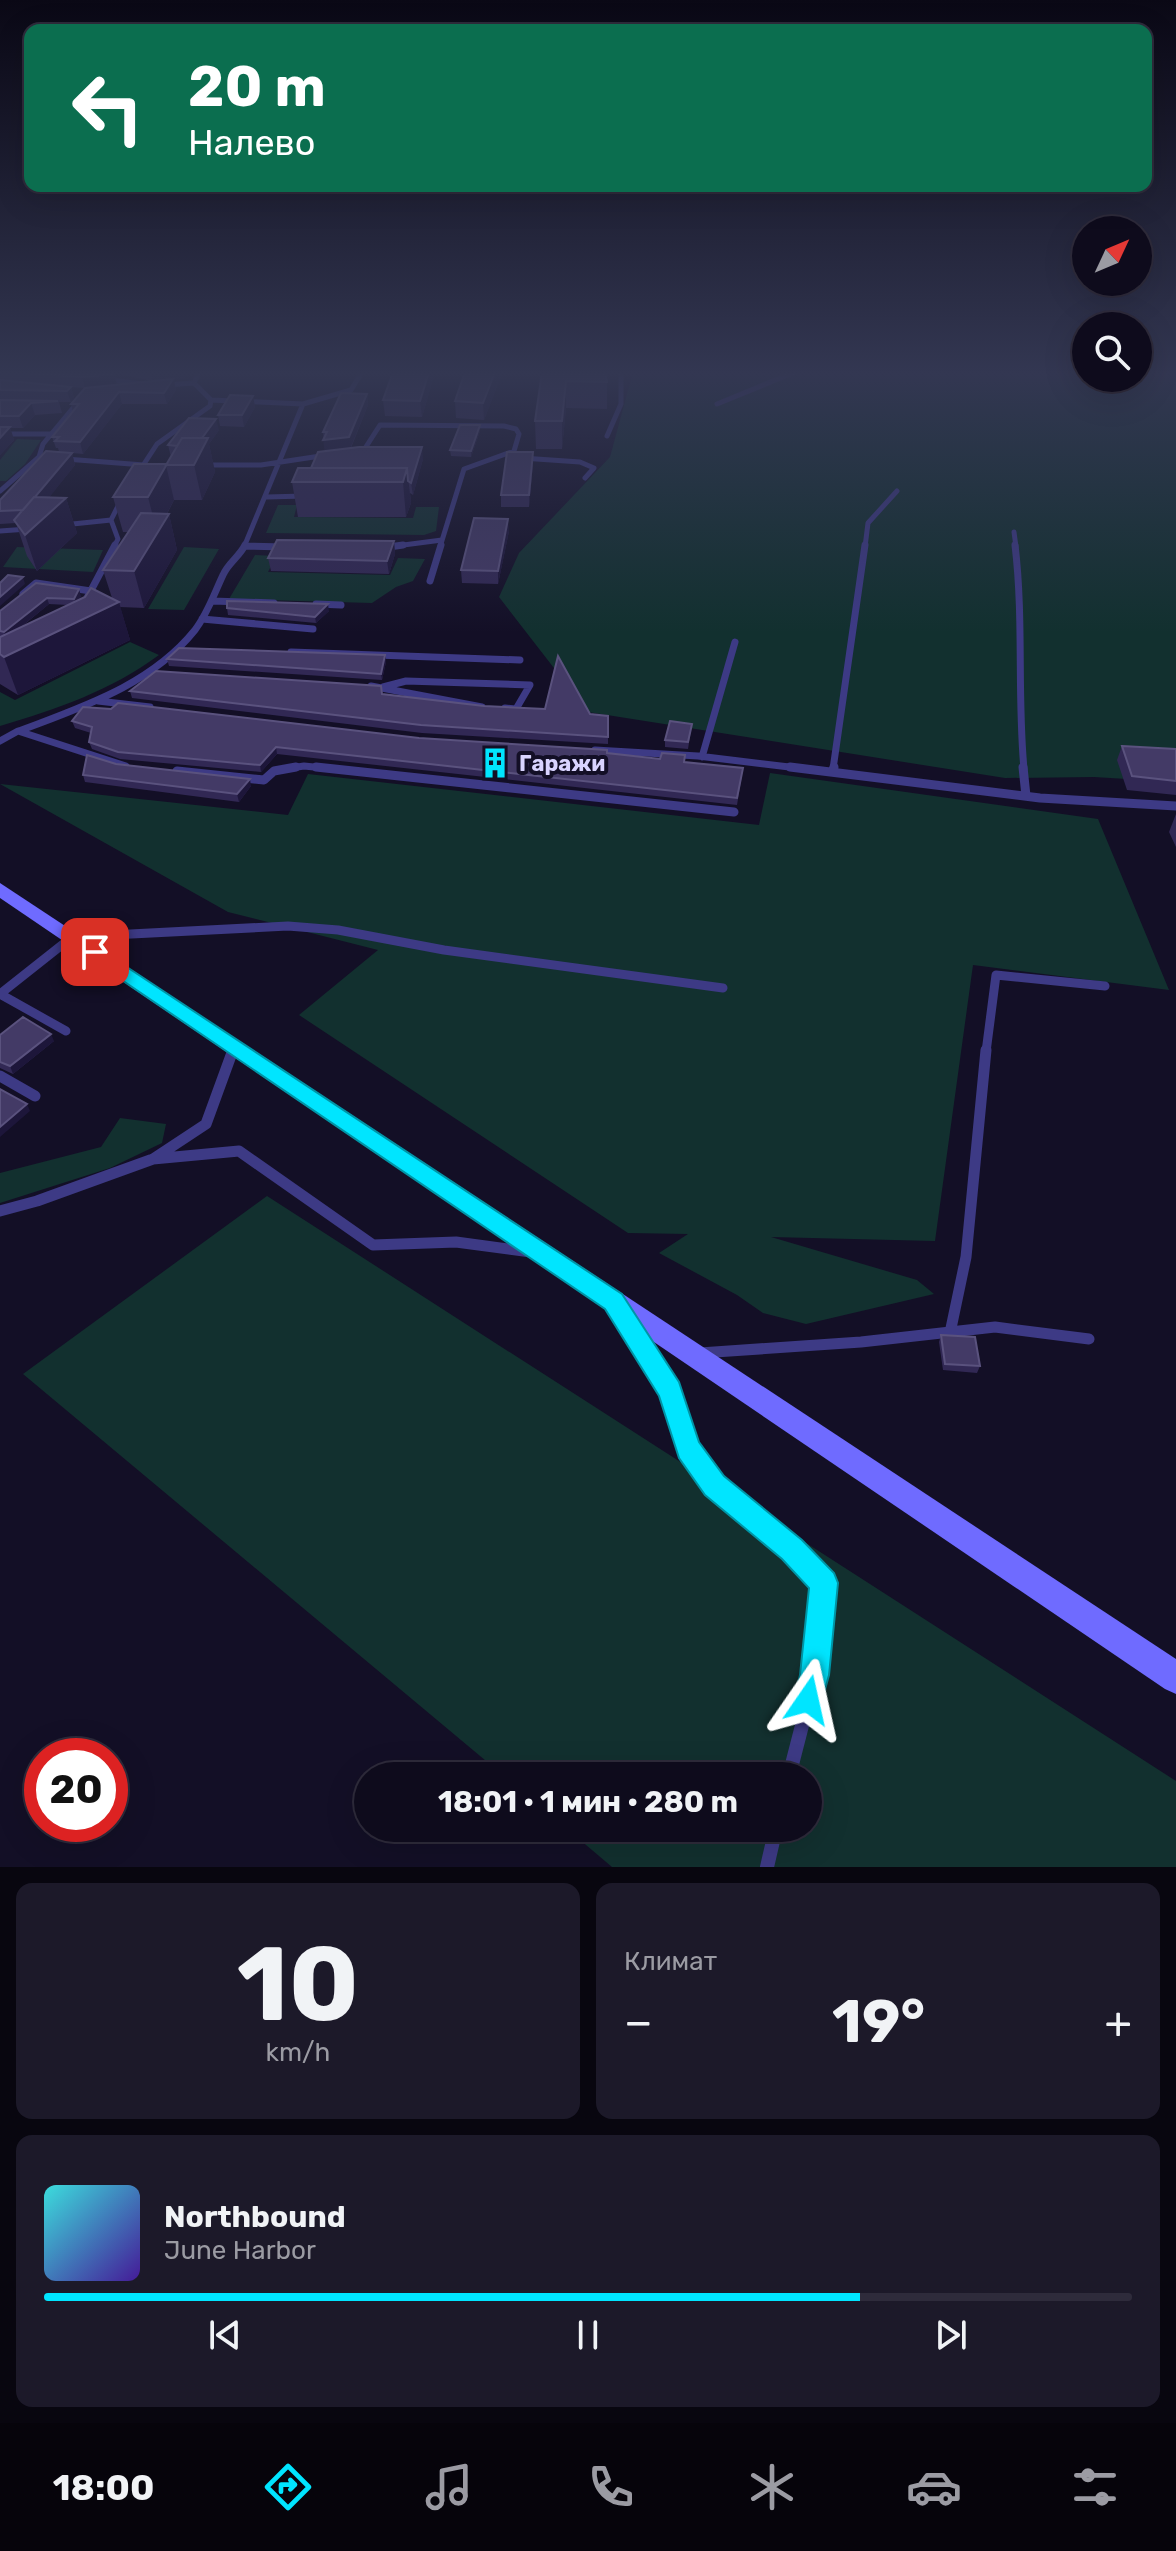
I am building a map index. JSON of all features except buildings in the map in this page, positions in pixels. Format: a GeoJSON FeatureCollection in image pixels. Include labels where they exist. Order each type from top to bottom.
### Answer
{"type":"FeatureCollection","features":[{"type":"Feature","properties":{"kind":"main road"},"geometry":{"type":"LineString","coordinates":[[0,889],[1176,1678]]}},
{"type":"Feature","properties":{"kind":"lane"},"geometry":{"type":"LineString","coordinates":[[0,491],[37,459]]}},
{"type":"Feature","properties":{"kind":"lane"},"geometry":{"type":"LineString","coordinates":[[67,459],[158,465]]}},
{"type":"Feature","properties":{"kind":"lane"},"geometry":{"type":"LineString","coordinates":[[136,477],[148,459]]}},
{"type":"Feature","properties":{"kind":"lane"},"geometry":{"type":"LineString","coordinates":[[188,465],[261,465],[296,459]]}},
{"type":"Feature","properties":{"kind":"lane"},"geometry":{"type":"LineString","coordinates":[[430,581],[464,469],[495,459]]}},
{"type":"Feature","properties":{"kind":"lane"},"geometry":{"type":"LineString","coordinates":[[535,459],[580,462],[594,468],[585,478]]}},
{"type":"Feature","properties":{"kind":"lane"},"geometry":{"type":"LineString","coordinates":[[0,738],[98,701],[148,671],[175,648],[202,619],[213,601],[224,571],[245,546],[280,461]]}},
{"type":"Feature","properties":{"kind":"lane"},"geometry":{"type":"LineString","coordinates":[[85,601],[118,539],[111,520],[129,488]]}},
{"type":"Feature","properties":{"kind":"lane"},"geometry":{"type":"LineString","coordinates":[[833,772],[868,523],[897,491]]}},
{"type":"Feature","properties":{"kind":"lane"},"geometry":{"type":"LineString","coordinates":[[267,497],[312,497]]}},
{"type":"Feature","properties":{"kind":"lane"},"geometry":{"type":"LineString","coordinates":[[51,527],[111,520]]}},
{"type":"Feature","properties":{"kind":"lane"},"geometry":{"type":"LineString","coordinates":[[0,531],[40,528]]}},
{"type":"Feature","properties":{"kind":"lane"},"geometry":{"type":"LineString","coordinates":[[1014,532],[1021,595],[1020,731],[1026,796]]}},
{"type":"Feature","properties":{"kind":"lane"},"geometry":{"type":"LineString","coordinates":[[376,549],[442,540]]}},
{"type":"Feature","properties":{"kind":"lane"},"geometry":{"type":"LineString","coordinates":[[245,546],[292,548]]}},
{"type":"Feature","properties":{"kind":"lane"},"geometry":{"type":"LineString","coordinates":[[12,604],[36,583],[91,591]]}},
{"type":"Feature","properties":{"kind":"lane"},"geometry":{"type":"LineString","coordinates":[[213,601],[277,603]]}},
{"type":"Feature","properties":{"kind":"lane"},"geometry":{"type":"LineString","coordinates":[[309,604],[341,605]]}},
{"type":"Feature","properties":{"kind":"lane"},"geometry":{"type":"LineString","coordinates":[[202,619],[313,629]]}},
{"type":"Feature","properties":{"kind":"lane"},"geometry":{"type":"LineString","coordinates":[[702,757],[735,642]]}},
{"type":"Feature","properties":{"kind":"lane"},"geometry":{"type":"LineString","coordinates":[[175,648],[190,648]]}},
{"type":"Feature","properties":{"kind":"lane"},"geometry":{"type":"LineString","coordinates":[[276,652],[520,660]]}},
{"type":"Feature","properties":{"kind":"lane"},"geometry":{"type":"LineString","coordinates":[[148,671],[162,672]]}},
{"type":"Feature","properties":{"kind":"lane"},"geometry":{"type":"LineString","coordinates":[[383,687],[406,681],[530,685],[516,709],[500,708]]}},
{"type":"Feature","properties":{"kind":"lane"},"geometry":{"type":"LineString","coordinates":[[359,685],[485,707]]}},
{"type":"Feature","properties":{"kind":"lane"},"geometry":{"type":"LineString","coordinates":[[98,701],[160,708]]}},
{"type":"Feature","properties":{"kind":"lane"},"geometry":{"type":"LineString","coordinates":[[18,731],[119,765],[134,767]]}},
{"type":"Feature","properties":{"kind":"lane"},"geometry":{"type":"LineString","coordinates":[[578,749],[702,757],[1026,796],[1176,806]]}},
{"type":"Feature","properties":{"kind":"lane"},"geometry":{"type":"LineString","coordinates":[[163,770],[264,780],[274,771],[304,766],[734,812]]}},
{"type":"Feature","properties":{"kind":"lane"},"geometry":{"type":"LineString","coordinates":[[66,1031],[0,994],[72,937],[288,926],[723,988]]}},
{"type":"Feature","properties":{"kind":"lane"},"geometry":{"type":"LineString","coordinates":[[950,1333],[966,1257],[979,1102],[996,975],[1105,986]]}},
{"type":"Feature","properties":{"kind":"lane"},"geometry":{"type":"LineString","coordinates":[[0,1211],[37,1201],[153,1159],[206,1124],[234,1046]]}},
{"type":"Feature","properties":{"kind":"lane"},"geometry":{"type":"LineString","coordinates":[[0,1076],[35,1096]]}},
{"type":"Feature","properties":{"kind":"lane"},"geometry":{"type":"LineString","coordinates":[[153,1159],[239,1151],[373,1245],[456,1242],[543,1253]]}},
{"type":"Feature","properties":{"kind":"lane"},"geometry":{"type":"LineString","coordinates":[[614,1301],[670,1391],[689,1449],[715,1486],[792,1550],[824,1583],[815,1675],[793,1762]]}},
{"type":"Feature","properties":{"kind":"lane"},"geometry":{"type":"LineString","coordinates":[[693,1354],[995,1327],[1089,1339]]}},
{"type":"Feature","properties":{"kind":"lane"},"geometry":{"type":"LineString","coordinates":[[767,1867],[773,1842]]}},
{"type":"Feature","properties":{"kind":"green space"},"geometry":{"type":"Polygon","coordinates":[[[28,459],[6,481],[0,481],[0,460],[28,459]]]}},
{"type":"Feature","properties":{"kind":"green space"},"geometry":{"type":"Polygon","coordinates":[[[608,459],[1176,459],[1176,782],[1094,777],[1005,778],[588,712],[499,597],[519,553],[608,459]]]}},
{"type":"Feature","properties":{"kind":"green space"},"geometry":{"type":"Polygon","coordinates":[[[278,505],[297,505],[294,517],[413,518],[416,507],[439,507],[436,531],[424,535],[266,533],[278,505]]]}},
{"type":"Feature","properties":{"kind":"green space"},"geometry":{"type":"Polygon","coordinates":[[[17,547],[103,550],[93,572],[3,567],[17,547]]]}},
{"type":"Feature","properties":{"kind":"green space"},"geometry":{"type":"Polygon","coordinates":[[[184,547],[219,549],[184,610],[148,609],[184,547]]]}},
{"type":"Feature","properties":{"kind":"green space"},"geometry":{"type":"Polygon","coordinates":[[[255,555],[276,556],[268,572],[390,575],[398,558],[425,559],[413,581],[396,587],[372,603],[229,599],[255,555]]]}},
{"type":"Feature","properties":{"kind":"green space"},"geometry":{"type":"Polygon","coordinates":[[[130,642],[159,655],[122,679],[82,698],[0,726],[0,692],[15,700],[130,642]]]}},
{"type":"Feature","properties":{"kind":"green space"},"geometry":{"type":"Polygon","coordinates":[[[770,773],[1098,819],[1169,990],[973,965],[935,1241],[771,1237],[917,1280],[934,1294],[806,1324],[763,1313],[737,1295],[659,1253],[688,1234],[628,1233],[299,1015],[378,950],[228,912],[0,784],[288,815],[308,774],[759,825],[770,773]]]}},
{"type":"Feature","properties":{"kind":"green space"},"geometry":{"type":"Polygon","coordinates":[[[120,1118],[166,1124],[162,1143],[110,1168],[0,1203],[0,1173],[101,1147],[120,1118]]]}},
{"type":"Feature","properties":{"kind":"green space"},"geometry":{"type":"Polygon","coordinates":[[[267,1196],[1176,1781],[1176,1867],[612,1867],[583,1842],[822,1842],[822,1762],[487,1762],[23,1374],[267,1196]]]}},
{"type":"Feature","properties":{"kind":"place","name":"Гаражи"},"geometry":{"type":"Point","coordinates":[495,763]}},
{"type":"Feature","properties":{"kind":"route"},"geometry":{"type":"LineString","coordinates":[[95,952],[614,1301],[670,1391],[689,1449],[715,1486],[792,1550],[824,1583],[815,1675],[808,1700]]}}]}
